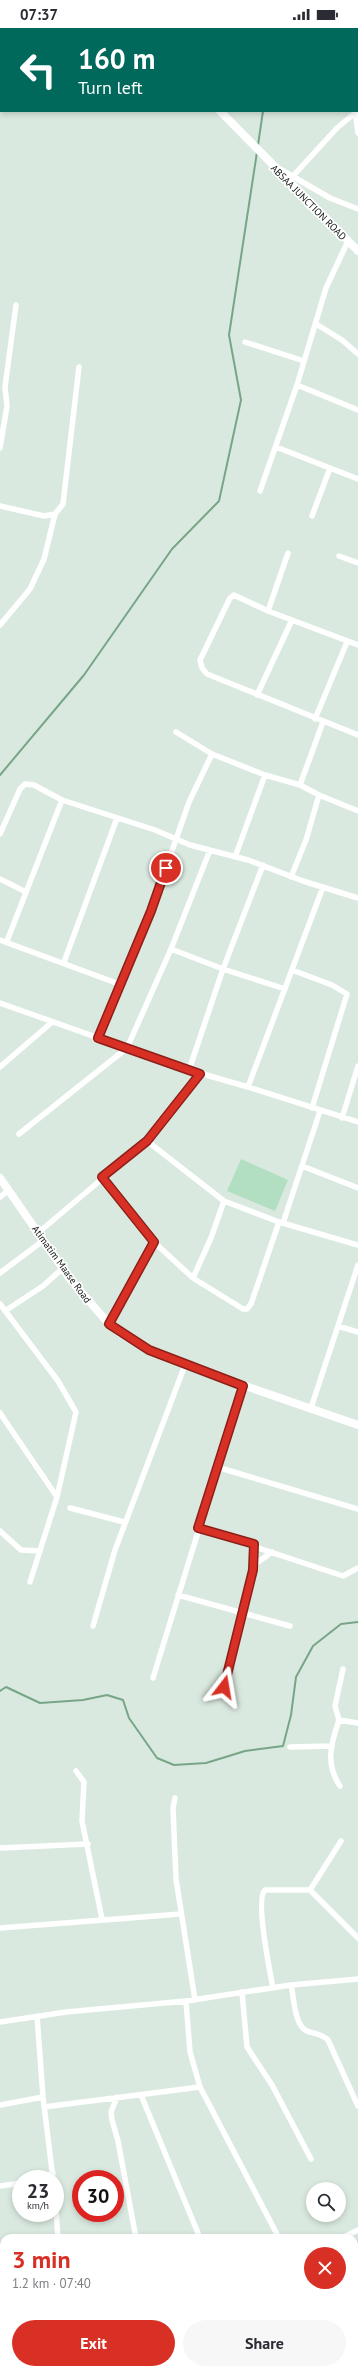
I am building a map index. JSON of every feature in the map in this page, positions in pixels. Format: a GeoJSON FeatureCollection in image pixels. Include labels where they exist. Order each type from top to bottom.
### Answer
{"type":"FeatureCollection","features":[{"type":"Feature","properties":{"kind":"main road","name":"ABSAA JUNCTION ROAD"},"geometry":{"type":"LineString","coordinates":[[221,112],[358,251]]}},
{"type":"Feature","properties":{"kind":"main road","name":"Atimatim Maase Road"},"geometry":{"type":"LineString","coordinates":[[0,1178],[63,1268],[109,1324],[149,1350],[243,1386],[311,1408],[358,1426]]}},
{"type":"Feature","properties":{"kind":"street"},"geometry":{"type":"LineString","coordinates":[[355,112],[358,133]]}},
{"type":"Feature","properties":{"kind":"street"},"geometry":{"type":"LineString","coordinates":[[293,176],[337,128],[355,112]]}},
{"type":"Feature","properties":{"kind":"street"},"geometry":{"type":"LineString","coordinates":[[270,163],[330,198],[358,209]]}},
{"type":"Feature","properties":{"kind":"street"},"geometry":{"type":"LineString","coordinates":[[260,491],[297,385],[326,288],[348,241]]}},
{"type":"Feature","properties":{"kind":"street"},"geometry":{"type":"LineString","coordinates":[[0,448],[7,406],[5,387],[16,305]]}},
{"type":"Feature","properties":{"kind":"street"},"geometry":{"type":"LineString","coordinates":[[316,324],[342,340],[358,354]]}},
{"type":"Feature","properties":{"kind":"street"},"geometry":{"type":"LineString","coordinates":[[245,342],[304,361]]}},
{"type":"Feature","properties":{"kind":"street"},"geometry":{"type":"LineString","coordinates":[[0,625],[30,589],[44,559],[55,514],[63,504],[79,367]]}},
{"type":"Feature","properties":{"kind":"street"},"geometry":{"type":"LineString","coordinates":[[297,385],[358,410]]}},
{"type":"Feature","properties":{"kind":"street"},"geometry":{"type":"LineString","coordinates":[[276,447],[358,479]]}},
{"type":"Feature","properties":{"kind":"street"},"geometry":{"type":"LineString","coordinates":[[312,516],[330,468]]}},
{"type":"Feature","properties":{"kind":"street"},"geometry":{"type":"LineString","coordinates":[[0,506],[44,516],[55,514]]}},
{"type":"Feature","properties":{"kind":"street"},"geometry":{"type":"LineString","coordinates":[[268,611],[288,553]]}},
{"type":"Feature","properties":{"kind":"street"},"geometry":{"type":"LineString","coordinates":[[339,556],[358,563]]}},
{"type":"Feature","properties":{"kind":"street"},"geometry":{"type":"LineString","coordinates":[[358,645],[268,611],[234,595],[231,596],[200,660],[202,668],[207,674],[358,735]]}},
{"type":"Feature","properties":{"kind":"street"},"geometry":{"type":"LineString","coordinates":[[257,695],[292,620]]}},
{"type":"Feature","properties":{"kind":"street"},"geometry":{"type":"LineString","coordinates":[[316,719],[347,642]]}},
{"type":"Feature","properties":{"kind":"street"},"geometry":{"type":"LineString","coordinates":[[300,785],[324,722]]}},
{"type":"Feature","properties":{"kind":"street"},"geometry":{"type":"LineString","coordinates":[[176,732],[212,754],[265,775],[300,785],[319,795],[358,811]]}},
{"type":"Feature","properties":{"kind":"street"},"geometry":{"type":"LineString","coordinates":[[98,1038],[119,984],[151,911],[189,802],[212,754]]}},
{"type":"Feature","properties":{"kind":"street"},"geometry":{"type":"LineString","coordinates":[[235,856],[265,775]]}},
{"type":"Feature","properties":{"kind":"street"},"geometry":{"type":"LineString","coordinates":[[0,834],[20,789],[25,784],[34,785],[62,800],[210,850],[263,865],[291,877],[358,898]]}},
{"type":"Feature","properties":{"kind":"street"},"geometry":{"type":"LineString","coordinates":[[291,877],[306,840],[319,795]]}},
{"type":"Feature","properties":{"kind":"street"},"geometry":{"type":"LineString","coordinates":[[7,942],[62,800]]}},
{"type":"Feature","properties":{"kind":"street"},"geometry":{"type":"LineString","coordinates":[[64,962],[117,818]]}},
{"type":"Feature","properties":{"kind":"street"},"geometry":{"type":"LineString","coordinates":[[19,1134],[127,1048],[171,949],[210,850]]}},
{"type":"Feature","properties":{"kind":"street"},"geometry":{"type":"LineString","coordinates":[[189,1070],[223,969],[263,865]]}},
{"type":"Feature","properties":{"kind":"street"},"geometry":{"type":"LineString","coordinates":[[0,879],[26,892]]}},
{"type":"Feature","properties":{"kind":"street"},"geometry":{"type":"LineString","coordinates":[[248,1086],[323,887]]}},
{"type":"Feature","properties":{"kind":"street"},"geometry":{"type":"LineString","coordinates":[[0,940],[64,962],[119,984]]}},
{"type":"Feature","properties":{"kind":"street"},"geometry":{"type":"LineString","coordinates":[[171,949],[223,969],[285,989]]}},
{"type":"Feature","properties":{"kind":"street"},"geometry":{"type":"LineString","coordinates":[[292,970],[345,991],[347,994],[312,1108]]}},
{"type":"Feature","properties":{"kind":"street"},"geometry":{"type":"LineString","coordinates":[[0,1003],[51,1023],[200,1074],[248,1086],[320,1111],[358,1122]]}},
{"type":"Feature","properties":{"kind":"street"},"geometry":{"type":"LineString","coordinates":[[0,1067],[51,1023]]}},
{"type":"Feature","properties":{"kind":"street"},"geometry":{"type":"LineString","coordinates":[[342,1118],[358,1066]]}},
{"type":"Feature","properties":{"kind":"street"},"geometry":{"type":"LineString","coordinates":[[39,1232],[59,1217],[102,1177],[147,1141],[200,1074]]}},
{"type":"Feature","properties":{"kind":"street"},"geometry":{"type":"LineString","coordinates":[[102,1177],[154,1242],[193,1278],[243,1309],[247,1309],[251,1304],[281,1223],[320,1111]]}},
{"type":"Feature","properties":{"kind":"street"},"geometry":{"type":"LineString","coordinates":[[147,1141],[224,1201],[281,1223],[358,1245]]}},
{"type":"Feature","properties":{"kind":"street"},"geometry":{"type":"LineString","coordinates":[[302,1166],[358,1188]]}},
{"type":"Feature","properties":{"kind":"street"},"geometry":{"type":"LineString","coordinates":[[0,1196],[8,1190]]}},
{"type":"Feature","properties":{"kind":"street"},"geometry":{"type":"LineString","coordinates":[[193,1278],[211,1238],[224,1201]]}},
{"type":"Feature","properties":{"kind":"street"},"geometry":{"type":"LineString","coordinates":[[0,1273],[44,1240]]}},
{"type":"Feature","properties":{"kind":"street"},"geometry":{"type":"LineString","coordinates":[[109,1324],[154,1242]]}},
{"type":"Feature","properties":{"kind":"street"},"geometry":{"type":"LineString","coordinates":[[311,1408],[358,1265]]}},
{"type":"Feature","properties":{"kind":"street"},"geometry":{"type":"LineString","coordinates":[[5,1311],[43,1286],[63,1268]]}},
{"type":"Feature","properties":{"kind":"street"},"geometry":{"type":"LineString","coordinates":[[0,1304],[61,1386],[76,1412],[57,1497],[30,1582]]}},
{"type":"Feature","properties":{"kind":"street"},"geometry":{"type":"LineString","coordinates":[[338,1326],[358,1332]]}},
{"type":"Feature","properties":{"kind":"street"},"geometry":{"type":"LineString","coordinates":[[93,1626],[105,1577],[124,1522],[185,1364]]}},
{"type":"Feature","properties":{"kind":"street"},"geometry":{"type":"LineString","coordinates":[[153,1678],[243,1386]]}},
{"type":"Feature","properties":{"kind":"street"},"geometry":{"type":"LineString","coordinates":[[0,1413],[57,1497]]}},
{"type":"Feature","properties":{"kind":"street"},"geometry":{"type":"LineString","coordinates":[[217,1467],[358,1510]]}},
{"type":"Feature","properties":{"kind":"street"},"geometry":{"type":"LineString","coordinates":[[70,1508],[124,1522]]}},
{"type":"Feature","properties":{"kind":"street"},"geometry":{"type":"LineString","coordinates":[[198,1528],[254,1544],[272,1552],[343,1576],[358,1568]]}},
{"type":"Feature","properties":{"kind":"street"},"geometry":{"type":"LineString","coordinates":[[0,1531],[21,1550],[40,1551]]}},
{"type":"Feature","properties":{"kind":"street"},"geometry":{"type":"LineString","coordinates":[[224,1687],[254,1565],[254,1544]]}},
{"type":"Feature","properties":{"kind":"street"},"geometry":{"type":"LineString","coordinates":[[254,1565],[272,1552]]}},
{"type":"Feature","properties":{"kind":"street"},"geometry":{"type":"LineString","coordinates":[[178,1595],[242,1614],[290,1626]]}},
{"type":"Feature","properties":{"kind":"street"},"geometry":{"type":"LineString","coordinates":[[340,1786],[334,1776],[330,1746],[339,1720],[335,1706],[343,1669]]}},
{"type":"Feature","properties":{"kind":"street"},"geometry":{"type":"LineString","coordinates":[[339,1720],[358,1723]]}},
{"type":"Feature","properties":{"kind":"street"},"geometry":{"type":"LineString","coordinates":[[290,1747],[330,1746]]}},
{"type":"Feature","properties":{"kind":"street"},"geometry":{"type":"LineString","coordinates":[[76,1771],[84,1782],[82,1821],[88,1844],[102,1919]]}},
{"type":"Feature","properties":{"kind":"street"},"geometry":{"type":"LineString","coordinates":[[175,1798],[173,1822],[181,1914],[195,2000]]}},
{"type":"Feature","properties":{"kind":"street"},"geometry":{"type":"LineString","coordinates":[[310,1890],[341,1841]]}},
{"type":"Feature","properties":{"kind":"street"},"geometry":{"type":"LineString","coordinates":[[0,1848],[88,1844]]}},
{"type":"Feature","properties":{"kind":"street"},"geometry":{"type":"LineString","coordinates":[[273,1988],[264,1929],[262,1893],[265,1890],[310,1890],[358,1938]]}},
{"type":"Feature","properties":{"kind":"street"},"geometry":{"type":"LineString","coordinates":[[0,1928],[181,1914]]}},
{"type":"Feature","properties":{"kind":"street"},"geometry":{"type":"LineString","coordinates":[[0,2022],[37,2016],[195,2000],[292,1985],[358,1980]]}},
{"type":"Feature","properties":{"kind":"street"},"geometry":{"type":"LineString","coordinates":[[292,1985],[299,2023],[305,2030],[323,2036],[328,2040],[358,2106]]}},
{"type":"Feature","properties":{"kind":"street"},"geometry":{"type":"LineString","coordinates":[[242,1992],[247,2047],[272,2085],[311,2159]]}},
{"type":"Feature","properties":{"kind":"street"},"geometry":{"type":"LineString","coordinates":[[186,2001],[190,2052],[200,2087],[277,2234]]}},
{"type":"Feature","properties":{"kind":"street"},"geometry":{"type":"LineString","coordinates":[[37,2016],[43,2097],[52,2170]]}},
{"type":"Feature","properties":{"kind":"street"},"geometry":{"type":"LineString","coordinates":[[44,2107],[200,2087]]}},
{"type":"Feature","properties":{"kind":"street"},"geometry":{"type":"LineString","coordinates":[[141,2095],[198,2234]]}},
{"type":"Feature","properties":{"kind":"street"},"geometry":{"type":"LineString","coordinates":[[0,2104],[43,2097]]}},
{"type":"Feature","properties":{"kind":"street"},"geometry":{"type":"LineString","coordinates":[[117,2097],[112,2106],[112,2116],[135,2234]]}},
{"type":"Feature","properties":{"kind":"street"},"geometry":{"type":"LineString","coordinates":[[0,2186],[12,2184]]}},
{"type":"Feature","properties":{"kind":"street"},"geometry":{"type":"LineString","coordinates":[[57,2222],[58,2234]]}},
{"type":"Feature","properties":{"kind":"green space"},"geometry":{"type":"Polygon","coordinates":[[[241,1159],[288,1180],[275,1211],[227,1191],[241,1159]]]}},
{"type":"Feature","properties":{"kind":"waterway"},"geometry":{"type":"LineString","coordinates":[[258,145],[263,112]]}},
{"type":"Feature","properties":{"kind":"waterway"},"geometry":{"type":"LineString","coordinates":[[0,775],[84,675],[172,549],[219,501],[241,400],[229,335],[257,152]]}},
{"type":"Feature","properties":{"kind":"waterway"},"geometry":{"type":"LineString","coordinates":[[0,1691],[6,1687],[40,1703],[83,1700],[107,1695],[123,1700],[129,1718],[157,1758],[174,1765],[206,1763],[245,1751],[283,1746],[291,1715],[296,1677],[313,1646],[341,1624],[358,1622]]}},
{"type":"Feature","properties":{"kind":"route"},"geometry":{"type":"LineString","coordinates":[[166,868],[151,911],[119,984],[98,1038],[200,1074],[179,1103],[147,1141],[102,1177],[154,1242],[109,1324],[134,1342],[149,1350],[243,1386],[198,1528],[254,1544],[253,1570],[224,1687]]}}]}
